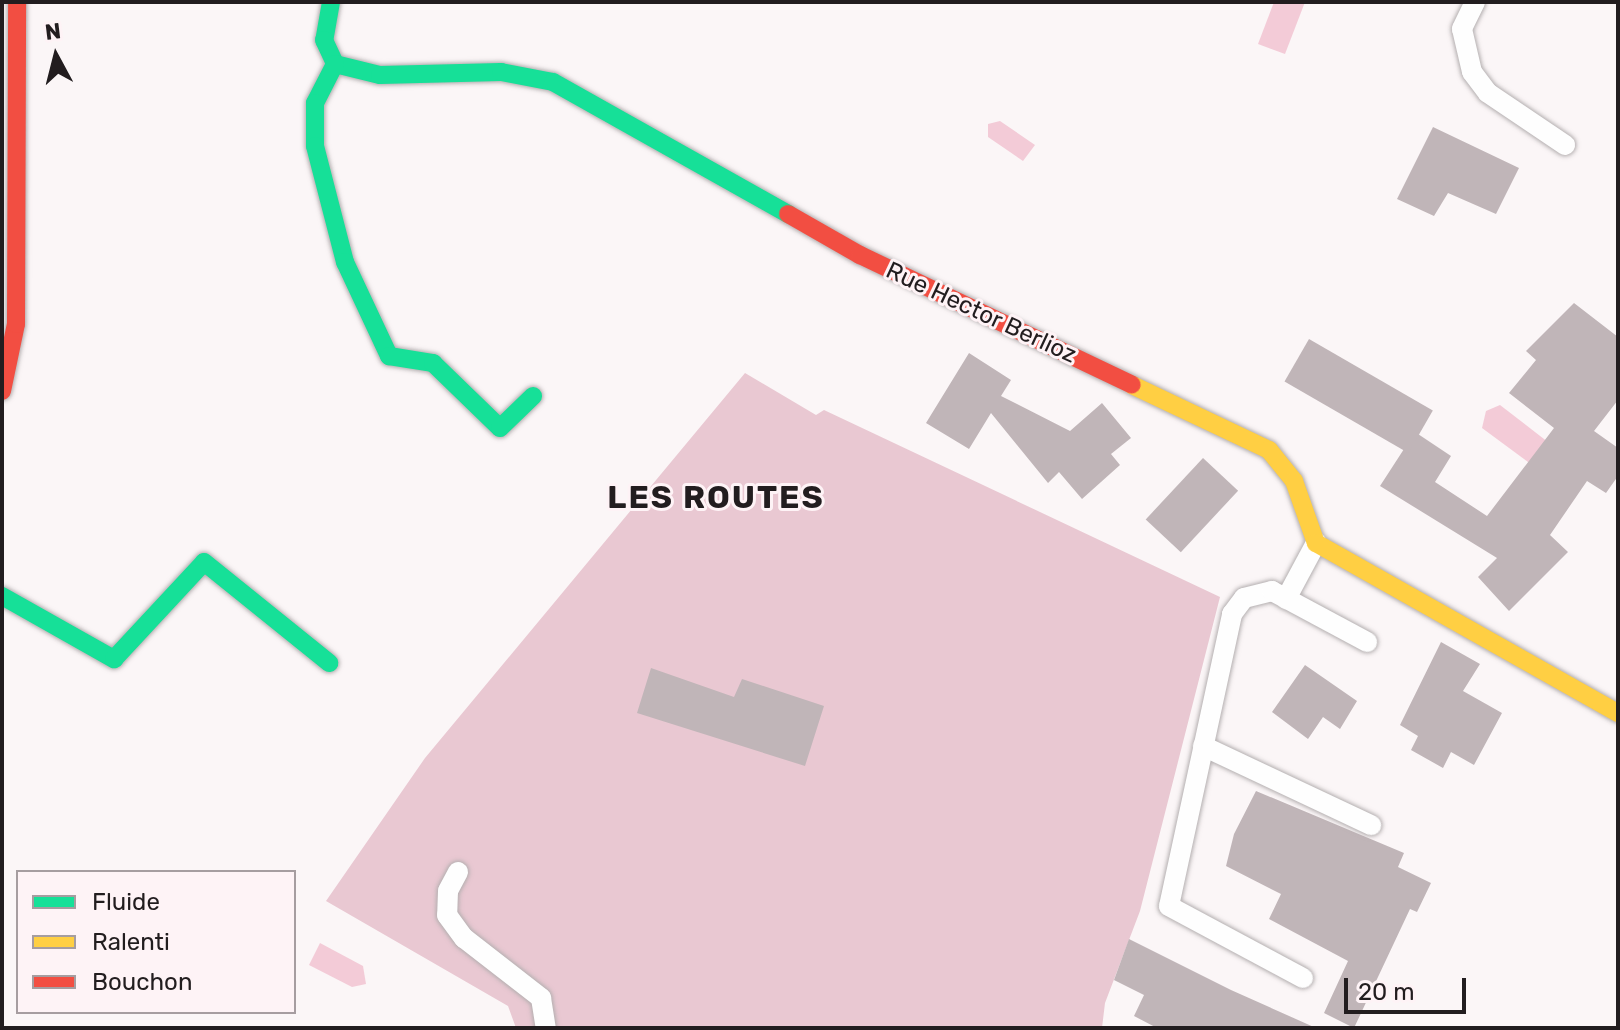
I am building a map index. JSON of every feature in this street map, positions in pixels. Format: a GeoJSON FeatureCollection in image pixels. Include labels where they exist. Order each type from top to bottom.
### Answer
{"type":"FeatureCollection","features":[{"type":"Feature","properties":{"kind":"street"},"geometry":{"type":"LineString","coordinates":[[2,391],[16,324],[17,2]]}},
{"type":"Feature","properties":{"kind":"street"},"geometry":{"type":"LineString","coordinates":[[331,2],[324,40],[335,64],[315,103],[315,146],[345,262],[389,356],[433,363],[500,428],[533,396]]}},
{"type":"Feature","properties":{"kind":"street","name":"Rue Hector Berlioz"},"geometry":{"type":"LineString","coordinates":[[335,64],[380,75],[501,72],[553,82],[860,255],[1269,450],[1294,481],[1316,543]]}},
{"type":"Feature","properties":{"kind":"street"},"geometry":{"type":"LineString","coordinates":[[1316,543],[1618,713]]}},
{"type":"Feature","properties":{"kind":"street"},"geometry":{"type":"LineString","coordinates":[[2,596],[114,659],[204,562],[329,663]]}},
{"type":"Feature","properties":{"kind":"lane"},"geometry":{"type":"LineString","coordinates":[[1475,2],[1462,29],[1472,72],[1488,93],[1565,145]]}},
{"type":"Feature","properties":{"kind":"lane"},"geometry":{"type":"LineString","coordinates":[[1286,599],[1316,543]]}},
{"type":"Feature","properties":{"kind":"lane"},"geometry":{"type":"LineString","coordinates":[[1303,978],[1169,906],[1232,614],[1244,598],[1272,591],[1367,642]]}},
{"type":"Feature","properties":{"kind":"lane"},"geometry":{"type":"LineString","coordinates":[[1203,746],[1371,825]]}},
{"type":"Feature","properties":{"kind":"lane"},"geometry":{"type":"LineString","coordinates":[[458,872],[448,891],[447,915],[464,938],[541,998],[546,1028]]}},
{"type":"Feature","properties":{"kind":"shaded area"},"geometry":{"type":"Polygon","coordinates":[[[1274,2],[1305,2],[1285,54],[1258,44],[1274,2]]]}},
{"type":"Feature","properties":{"kind":"shaded area"},"geometry":{"type":"Polygon","coordinates":[[[1000,121],[1035,145],[1023,161],[988,137],[988,124],[1000,121]]]}},
{"type":"Feature","properties":{"kind":"shaded area"},"geometry":{"type":"Polygon","coordinates":[[[745,373],[816,415],[824,410],[1220,597],[1140,911],[1105,1003],[1102,1028],[516,1028],[508,1006],[326,901],[425,758],[745,373]]]}},
{"type":"Feature","properties":{"kind":"shaded area"},"geometry":{"type":"Polygon","coordinates":[[[1500,405],[1553,446],[1536,468],[1482,428],[1486,411],[1500,405]]]}},
{"type":"Feature","properties":{"kind":"shaded area"},"geometry":{"type":"Polygon","coordinates":[[[320,943],[363,966],[366,984],[352,987],[309,965],[320,943]]]}},
{"type":"Feature","properties":{"kind":"building"},"geometry":{"type":"Polygon","coordinates":[[[1433,127],[1519,168],[1496,214],[1448,193],[1434,216],[1397,199],[1433,127]]]}},
{"type":"Feature","properties":{"kind":"building"},"geometry":{"type":"Polygon","coordinates":[[[1574,303],[1618,337],[1618,400],[1594,431],[1618,448],[1618,476],[1606,493],[1587,481],[1550,535],[1568,552],[1509,611],[1478,577],[1497,558],[1380,486],[1415,432],[1451,456],[1435,482],[1487,516],[1554,428],[1509,393],[1536,360],[1526,351],[1574,303]]]}},
{"type":"Feature","properties":{"kind":"building"},"geometry":{"type":"Polygon","coordinates":[[[1309,339],[1433,410],[1408,453],[1284,381],[1309,339]]]}},
{"type":"Feature","properties":{"kind":"building"},"geometry":{"type":"Polygon","coordinates":[[[969,353],[1011,380],[1001,396],[1070,431],[1102,403],[1131,438],[1111,454],[1120,465],[1082,499],[1059,472],[1048,483],[991,413],[969,449],[926,423],[969,353]]]}},
{"type":"Feature","properties":{"kind":"building"},"geometry":{"type":"Polygon","coordinates":[[[1203,458],[1238,491],[1181,552],[1146,519],[1203,458]]]}},
{"type":"Feature","properties":{"kind":"building"},"geometry":{"type":"Polygon","coordinates":[[[1441,642],[1480,664],[1463,691],[1502,713],[1474,765],[1451,752],[1443,768],[1411,750],[1418,736],[1400,725],[1441,642]]]}},
{"type":"Feature","properties":{"kind":"building"},"geometry":{"type":"Polygon","coordinates":[[[1305,665],[1357,701],[1340,729],[1323,717],[1308,739],[1272,712],[1305,665]]]}},
{"type":"Feature","properties":{"kind":"building"},"geometry":{"type":"Polygon","coordinates":[[[651,668],[734,697],[742,679],[824,706],[805,766],[637,713],[651,668]]]}},
{"type":"Feature","properties":{"kind":"building"},"geometry":{"type":"Polygon","coordinates":[[[1256,791],[1404,853],[1398,867],[1431,883],[1417,912],[1410,909],[1354,1028],[1324,1013],[1348,961],[1269,919],[1281,894],[1226,866],[1234,834],[1256,791]]]}},
{"type":"Feature","properties":{"kind":"building"},"geometry":{"type":"Polygon","coordinates":[[[1129,939],[1316,1028],[1157,1028],[1134,1016],[1144,995],[1114,980],[1129,939]]]}},
{"type":"Feature","properties":{"kind":"traffic: fast"},"geometry":{"type":"LineString","coordinates":[[331,2],[324,40],[335,64],[380,75],[501,72],[553,82],[788,214]]}},
{"type":"Feature","properties":{"kind":"traffic: fast"},"geometry":{"type":"LineString","coordinates":[[335,64],[315,103],[315,146],[345,262],[389,356],[433,363],[500,428],[533,396]]}},
{"type":"Feature","properties":{"kind":"traffic: fast"},"geometry":{"type":"LineString","coordinates":[[2,596],[114,659],[204,562],[329,663]]}},
{"type":"Feature","properties":{"kind":"traffic: slow"},"geometry":{"type":"LineString","coordinates":[[1132,385],[1269,450],[1294,481],[1316,543],[1618,713]]}},
{"type":"Feature","properties":{"kind":"traffic: jam"},"geometry":{"type":"LineString","coordinates":[[2,391],[16,324],[17,2]]}},
{"type":"Feature","properties":{"kind":"traffic: jam"},"geometry":{"type":"LineString","coordinates":[[788,214],[860,255],[1132,385]]}},
{"type":"Feature","properties":{"kind":"district","name":"LES ROUTES"},"geometry":{"type":"Point","coordinates":[716,497]}}]}
